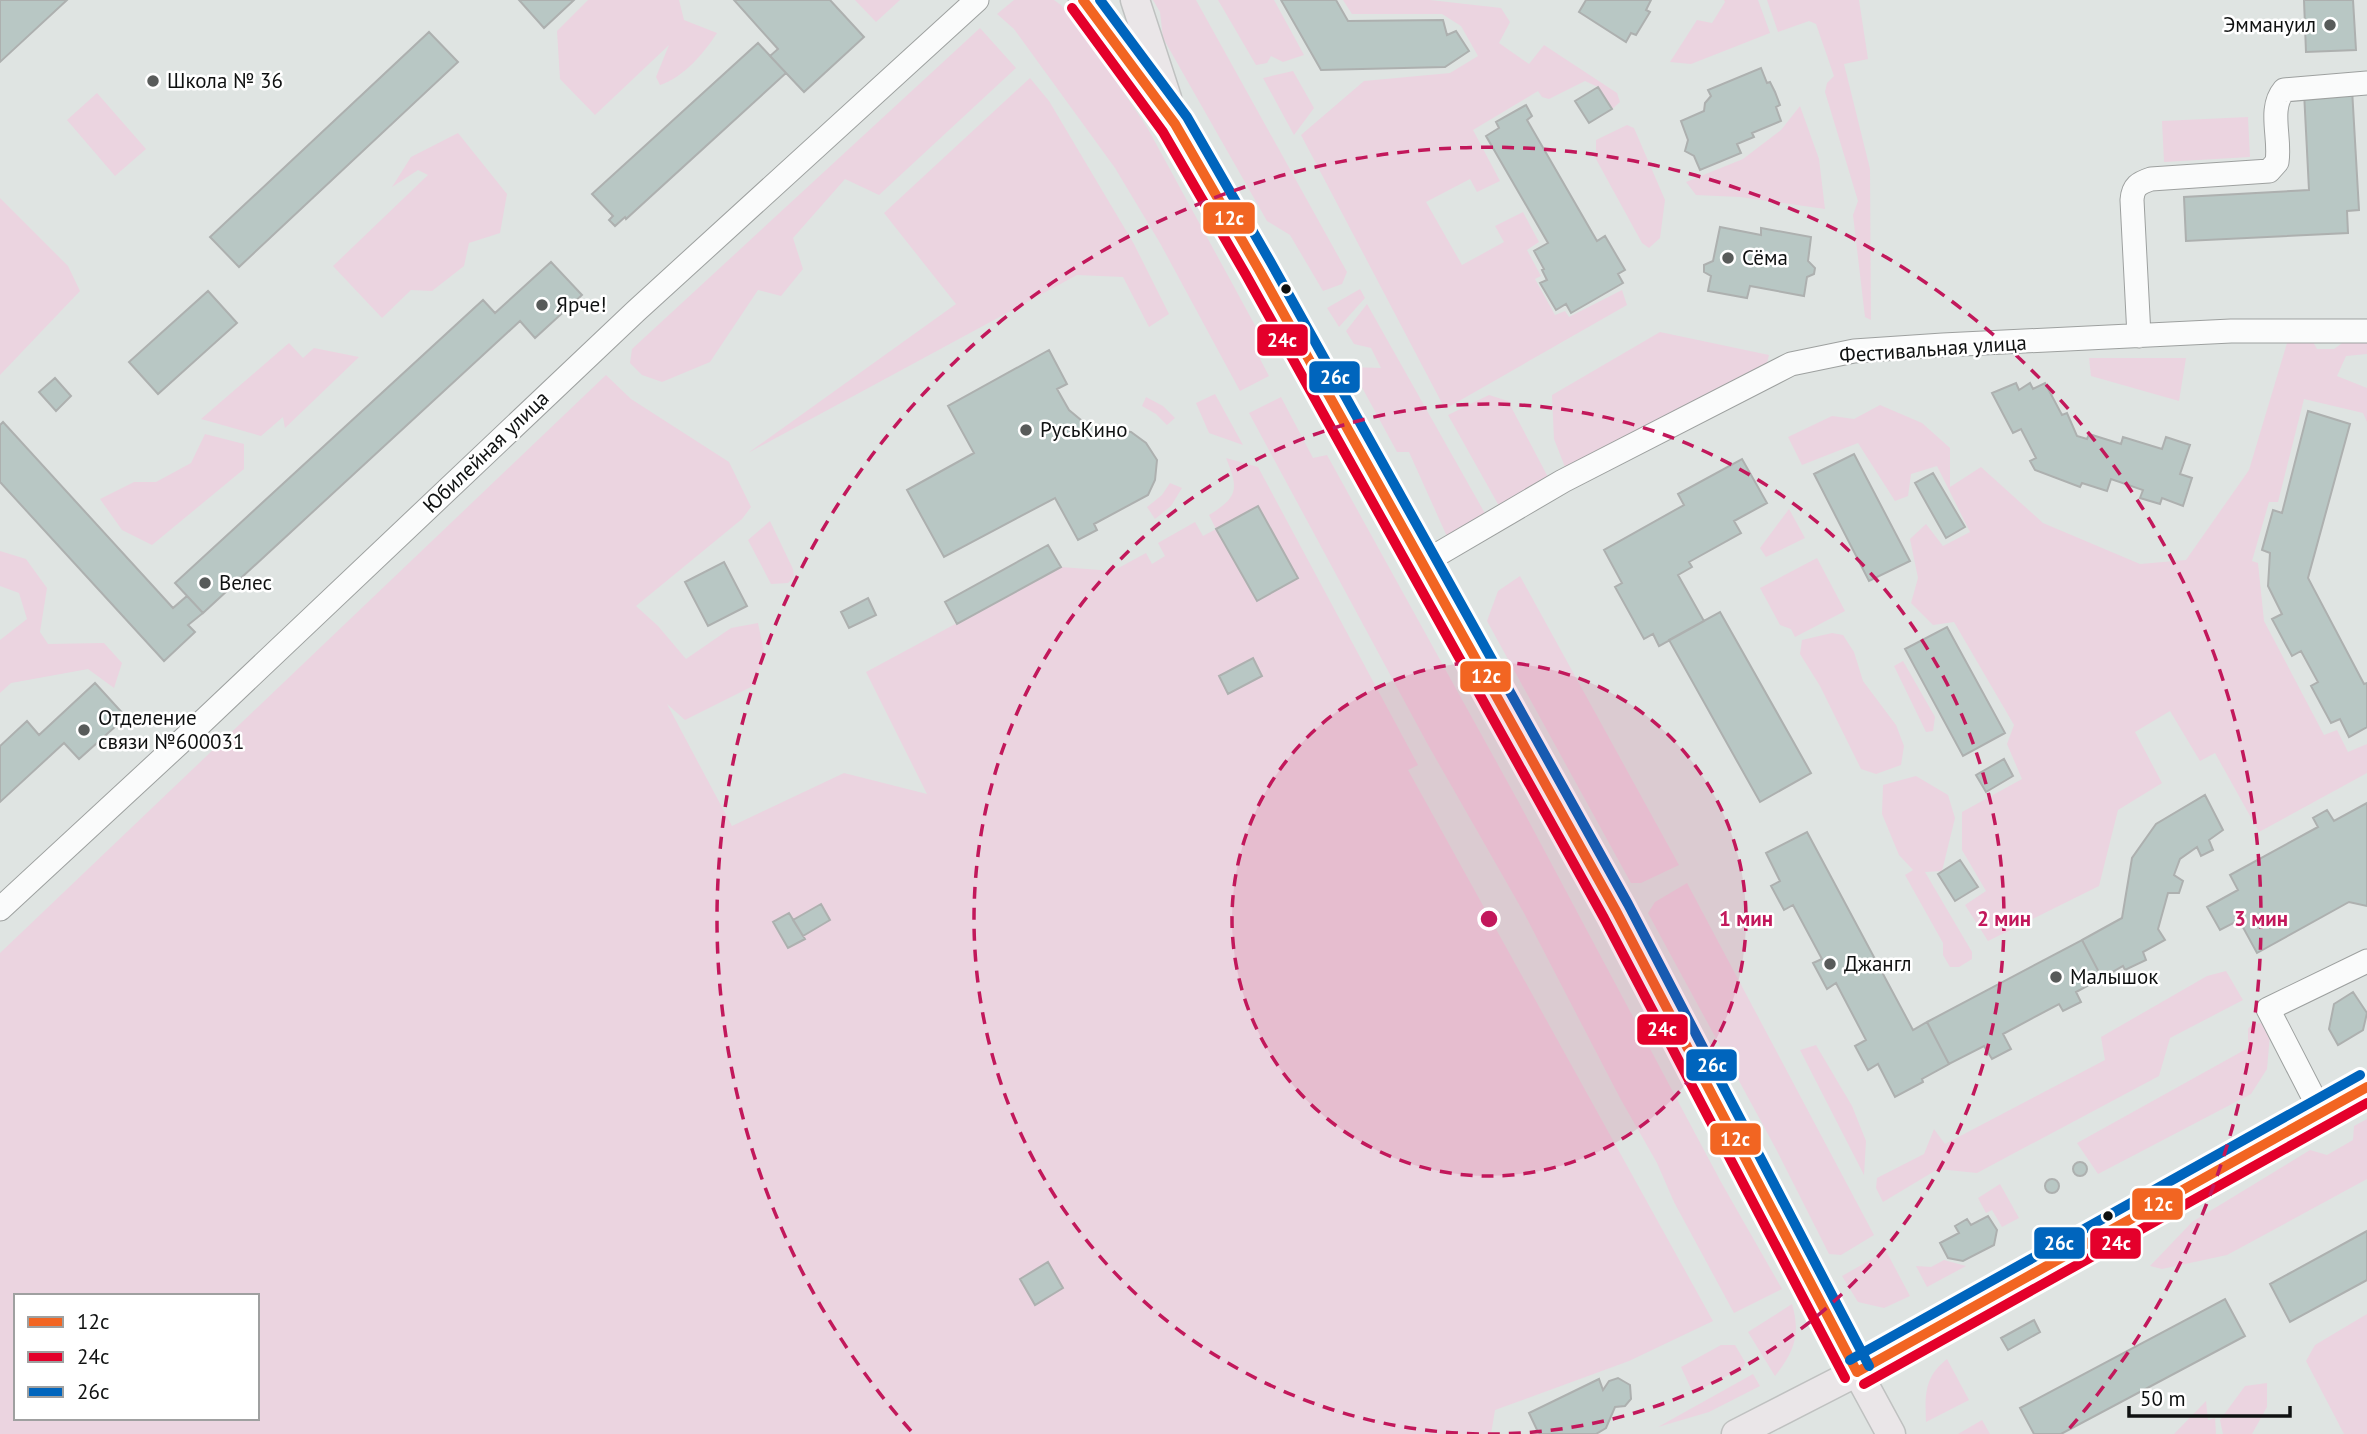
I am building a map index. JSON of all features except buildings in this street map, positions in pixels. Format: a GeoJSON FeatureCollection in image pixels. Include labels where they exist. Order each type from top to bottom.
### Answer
{"type":"FeatureCollection","features":[{"type":"Feature","properties":{"kind":"main road"},"geometry":{"type":"LineString","coordinates":[[1083,0],[1175,124],[1423,563],[1616,911],[1891,1434]]}},
{"type":"Feature","properties":{"kind":"main road"},"geometry":{"type":"LineString","coordinates":[[1135,0],[1175,124]]}},
{"type":"Feature","properties":{"kind":"main road"},"geometry":{"type":"LineString","coordinates":[[1736,1434],[1857,1372],[2367,1087]]}},
{"type":"Feature","properties":{"kind":"street","name":"Юбилейная улица"},"geometry":{"type":"LineString","coordinates":[[0,909],[199,725],[627,320],[977,0]]}},
{"type":"Feature","properties":{"kind":"street"},"geometry":{"type":"LineString","coordinates":[[2139,336],[2133,200],[2133,191],[2139,183],[2151,179],[2269,171],[2277,162],[2277,98],[2284,90],[2367,83]]}},
{"type":"Feature","properties":{"kind":"street","name":"Фестивальная улица"},"geometry":{"type":"LineString","coordinates":[[1423,563],[1563,481],[1791,364],[1867,350],[2231,331],[2367,331]]}},
{"type":"Feature","properties":{"kind":"street"},"geometry":{"type":"LineString","coordinates":[[2321,1111],[2268,1009],[2367,961]]}},
{"type":"Feature","properties":{"kind":"shaded area"},"geometry":{"type":"Polygon","coordinates":[[[588,0],[679,0],[684,20],[717,33],[692,64],[677,77],[660,85],[656,77],[669,45],[595,115],[560,79],[557,31],[588,0]]]}},
{"type":"Feature","properties":{"kind":"shaded area"},"geometry":{"type":"Polygon","coordinates":[[[855,0],[900,0],[876,22],[855,0]]]}},
{"type":"Feature","properties":{"kind":"shaded area"},"geometry":{"type":"Polygon","coordinates":[[[1014,0],[1054,0],[1061,5],[1104,63],[1148,129],[1269,351],[1260,359],[1269,376],[1240,391],[1160,243],[1115,168],[1014,29],[997,14],[1014,0]]]}},
{"type":"Feature","properties":{"kind":"shaded area"},"geometry":{"type":"Polygon","coordinates":[[[1153,0],[1196,0],[1347,272],[1342,284],[1323,291],[1290,235],[1267,221],[1163,38],[1160,12],[1153,0]]]}},
{"type":"Feature","properties":{"kind":"shaded area"},"geometry":{"type":"Polygon","coordinates":[[[1218,0],[1274,0],[1304,55],[1283,62],[1271,56],[1267,63],[1256,65],[1218,0]]]}},
{"type":"Feature","properties":{"kind":"shaded area"},"geometry":{"type":"Polygon","coordinates":[[[1343,0],[1430,0],[1501,8],[1510,22],[1499,43],[1529,64],[1544,45],[1617,93],[1620,102],[1612,109],[1598,87],[1585,81],[1549,99],[1542,97],[1538,91],[1473,130],[1500,181],[1477,192],[1470,179],[1426,202],[1462,265],[1504,242],[1495,226],[1523,212],[1539,242],[1527,250],[1541,276],[1535,279],[1555,315],[1565,311],[1569,317],[1622,290],[1627,305],[1445,409],[1301,135],[1364,81],[1450,73],[1478,56],[1461,26],[1442,14],[1352,14],[1343,0]]]}},
{"type":"Feature","properties":{"kind":"shaded area"},"geometry":{"type":"Polygon","coordinates":[[[1724,0],[1758,0],[1770,33],[1691,64],[1670,62],[1697,20],[1712,23],[1724,0]]]}},
{"type":"Feature","properties":{"kind":"shaded area"},"geometry":{"type":"Polygon","coordinates":[[[1767,0],[1859,0],[1868,59],[1844,64],[1870,169],[1871,320],[1865,317],[1853,215],[1858,201],[1825,92],[1827,83],[1834,76],[1816,24],[1809,21],[1778,32],[1767,0]]]}},
{"type":"Feature","properties":{"kind":"shaded area"},"geometry":{"type":"Polygon","coordinates":[[[980,28],[1016,68],[879,195],[845,179],[793,238],[803,269],[781,296],[758,290],[710,362],[662,382],[642,375],[630,363],[632,349],[980,28]]]}},
{"type":"Feature","properties":{"kind":"shaded area"},"geometry":{"type":"Polygon","coordinates":[[[1293,71],[1314,108],[1294,135],[1263,78],[1293,71]]]}},
{"type":"Feature","properties":{"kind":"shaded area"},"geometry":{"type":"Polygon","coordinates":[[[1030,78],[1049,101],[1134,244],[1169,314],[1149,327],[1123,277],[1077,275],[748,453],[956,304],[884,213],[1030,78]]]}},
{"type":"Feature","properties":{"kind":"shaded area"},"geometry":{"type":"Polygon","coordinates":[[[97,93],[146,149],[115,176],[67,120],[97,93]]]}},
{"type":"Feature","properties":{"kind":"shaded area"},"geometry":{"type":"Polygon","coordinates":[[[1800,106],[1819,159],[1825,209],[1740,197],[1696,195],[1686,182],[1743,159],[1781,130],[1800,106]]]}},
{"type":"Feature","properties":{"kind":"shaded area"},"geometry":{"type":"Polygon","coordinates":[[[2248,117],[2250,157],[2164,162],[2162,121],[2248,117]]]}},
{"type":"Feature","properties":{"kind":"shaded area"},"geometry":{"type":"Polygon","coordinates":[[[1627,125],[1634,128],[1665,200],[1660,238],[1649,248],[1642,243],[1596,159],[1596,140],[1627,125]]]}},
{"type":"Feature","properties":{"kind":"shaded area"},"geometry":{"type":"Polygon","coordinates":[[[458,133],[507,194],[500,233],[469,243],[464,266],[432,291],[411,290],[382,318],[333,266],[428,175],[418,170],[392,187],[411,157],[458,133]]]}},
{"type":"Feature","properties":{"kind":"shaded area"},"geometry":{"type":"Polygon","coordinates":[[[0,198],[68,266],[80,291],[0,375],[0,198]]]}},
{"type":"Feature","properties":{"kind":"shaded area"},"geometry":{"type":"Polygon","coordinates":[[[1360,289],[1365,298],[1339,327],[1327,308],[1360,289]]]}},
{"type":"Feature","properties":{"kind":"shaded area"},"geometry":{"type":"Polygon","coordinates":[[[1367,304],[1487,517],[1449,541],[1409,452],[1397,452],[1351,367],[1381,368],[1371,348],[1354,344],[1346,331],[1367,304]]]}},
{"type":"Feature","properties":{"kind":"shaded area"},"geometry":{"type":"Polygon","coordinates":[[[1660,332],[1769,355],[1767,363],[1743,380],[1567,472],[1554,439],[1552,395],[1660,332]]]}},
{"type":"Feature","properties":{"kind":"shaded area"},"geometry":{"type":"Polygon","coordinates":[[[2345,341],[2367,341],[2367,354],[2346,356],[2337,376],[2367,388],[2367,422],[2363,413],[2304,399],[2278,502],[2269,502],[2252,561],[2258,563],[2264,621],[2324,735],[2337,730],[2348,752],[2367,744],[2367,773],[2259,832],[2215,753],[2200,761],[2170,711],[2135,732],[2162,783],[2118,810],[2099,886],[1988,941],[1965,905],[1986,891],[1962,850],[1962,812],[2022,779],[2007,744],[2014,725],[1954,622],[1933,625],[1911,603],[1918,578],[1910,539],[1926,524],[1943,546],[1970,532],[1937,466],[1911,474],[1908,496],[1895,501],[1858,443],[1802,465],[1788,437],[1832,416],[1854,419],[1880,405],[1922,423],[1950,448],[1950,487],[1981,467],[2043,523],[2140,564],[2186,560],[2249,470],[2287,343],[2313,342],[2317,349],[2334,349],[2345,341]]]}},
{"type":"Feature","properties":{"kind":"shaded area"},"geometry":{"type":"Polygon","coordinates":[[[289,343],[303,358],[314,348],[359,357],[285,428],[283,417],[261,436],[201,419],[289,343]]]}},
{"type":"Feature","properties":{"kind":"shaded area"},"geometry":{"type":"Polygon","coordinates":[[[2089,358],[2186,358],[2179,401],[2091,376],[2089,358]]]}},
{"type":"Feature","properties":{"kind":"shaded area"},"geometry":{"type":"Polygon","coordinates":[[[606,375],[631,399],[729,462],[751,507],[742,519],[636,606],[658,626],[686,659],[731,628],[758,623],[764,652],[755,685],[685,720],[667,704],[732,826],[844,773],[927,794],[866,672],[1061,567],[1113,571],[1146,553],[1152,564],[1165,556],[1158,543],[1195,522],[1203,536],[1216,529],[1209,515],[1231,497],[1234,485],[1226,458],[1258,467],[1418,765],[1408,770],[1713,1321],[1629,1361],[1495,1410],[1491,1434],[0,1434],[0,953],[606,375]]]}},
{"type":"Feature","properties":{"kind":"shaded area"},"geometry":{"type":"Polygon","coordinates":[[[1215,394],[1243,445],[1209,433],[1196,403],[1215,394]]]}},
{"type":"Feature","properties":{"kind":"shaded area"},"geometry":{"type":"Polygon","coordinates":[[[1489,395],[1508,401],[1549,479],[1499,506],[1448,415],[1489,395]]]}},
{"type":"Feature","properties":{"kind":"shaded area"},"geometry":{"type":"Polygon","coordinates":[[[1146,397],[1163,406],[1175,418],[1167,425],[1156,414],[1142,406],[1146,397]]]}},
{"type":"Feature","properties":{"kind":"shaded area"},"geometry":{"type":"Polygon","coordinates":[[[1281,397],[1313,458],[1327,455],[1518,801],[1721,1182],[1782,1289],[1734,1313],[1524,913],[1427,743],[1249,413],[1281,397]]]}},
{"type":"Feature","properties":{"kind":"shaded area"},"geometry":{"type":"Polygon","coordinates":[[[205,434],[244,444],[244,469],[152,545],[122,530],[100,499],[134,482],[156,482],[191,463],[205,434]]]}},
{"type":"Feature","properties":{"kind":"shaded area"},"geometry":{"type":"Polygon","coordinates":[[[1170,483],[1182,488],[1171,506],[1155,519],[1147,507],[1162,495],[1170,483]]]}},
{"type":"Feature","properties":{"kind":"shaded area"},"geometry":{"type":"Polygon","coordinates":[[[1789,509],[1805,538],[1766,557],[1760,548],[1789,509]]]}},
{"type":"Feature","properties":{"kind":"shaded area"},"geometry":{"type":"Polygon","coordinates":[[[770,521],[793,569],[794,577],[788,583],[771,584],[748,540],[770,521]]]}},
{"type":"Feature","properties":{"kind":"shaded area"},"geometry":{"type":"Polygon","coordinates":[[[0,551],[26,559],[47,588],[40,632],[48,644],[104,643],[122,663],[114,688],[88,669],[11,683],[0,693],[0,640],[27,619],[19,593],[0,586],[0,551]]]}},
{"type":"Feature","properties":{"kind":"shaded area"},"geometry":{"type":"Polygon","coordinates":[[[1817,558],[1845,611],[1795,637],[1791,629],[1780,625],[1760,588],[1817,558]]]}},
{"type":"Feature","properties":{"kind":"shaded area"},"geometry":{"type":"Polygon","coordinates":[[[1520,576],[1679,865],[1641,883],[1631,883],[1487,621],[1498,591],[1520,576]]]}},
{"type":"Feature","properties":{"kind":"shaded area"},"geometry":{"type":"Polygon","coordinates":[[[1832,633],[1843,635],[1854,652],[1863,681],[1896,725],[1904,746],[1901,765],[1876,774],[1861,769],[1820,686],[1800,654],[1802,640],[1832,633]]]}},
{"type":"Feature","properties":{"kind":"shaded area"},"geometry":{"type":"Polygon","coordinates":[[[1903,661],[1935,717],[1933,731],[1926,732],[1894,666],[1903,661]]]}},
{"type":"Feature","properties":{"kind":"shaded area"},"geometry":{"type":"Polygon","coordinates":[[[1916,776],[1948,795],[1955,818],[1942,871],[1925,872],[1972,952],[1972,959],[1959,967],[1950,967],[1943,955],[1943,943],[1905,875],[1913,870],[1899,855],[1882,814],[1883,785],[1916,776]]]}},
{"type":"Feature","properties":{"kind":"shaded area"},"geometry":{"type":"Polygon","coordinates":[[[1687,883],[1874,1235],[1841,1255],[1829,1254],[1776,1149],[1648,913],[1655,902],[1687,883]]]}},
{"type":"Feature","properties":{"kind":"shaded area"},"geometry":{"type":"Polygon","coordinates":[[[2226,971],[2243,1000],[2170,1038],[2159,1076],[1977,1173],[1938,1169],[1883,1202],[1876,1188],[1877,1178],[1924,1154],[1934,1129],[1945,1144],[2105,1060],[2101,1037],[2207,976],[2226,971]]]}},
{"type":"Feature","properties":{"kind":"shaded area"},"geometry":{"type":"Polygon","coordinates":[[[2261,1023],[2270,1035],[2267,1069],[2251,1094],[2098,1174],[2077,1143],[2248,1048],[2248,1029],[2252,1024],[2261,1023]]]}},
{"type":"Feature","properties":{"kind":"shaded area"},"geometry":{"type":"Polygon","coordinates":[[[1816,1045],[1852,1106],[1866,1141],[1864,1175],[1800,1050],[1816,1045]]]}},
{"type":"Feature","properties":{"kind":"shaded area"},"geometry":{"type":"Polygon","coordinates":[[[2367,1119],[2367,1179],[2227,1255],[2162,1269],[2150,1266],[2192,1222],[2310,1150],[2327,1155],[2353,1140],[2354,1126],[2367,1119]]]}},
{"type":"Feature","properties":{"kind":"shaded area"},"geometry":{"type":"Polygon","coordinates":[[[2000,1184],[2019,1218],[2002,1227],[1992,1210],[1986,1213],[1978,1198],[2000,1184]]]}},
{"type":"Feature","properties":{"kind":"shaded area"},"geometry":{"type":"Polygon","coordinates":[[[1886,1251],[1910,1296],[1884,1308],[1858,1302],[1842,1276],[1886,1251]]]}},
{"type":"Feature","properties":{"kind":"shaded area"},"geometry":{"type":"Polygon","coordinates":[[[1944,1260],[1966,1266],[1927,1287],[1916,1266],[1931,1267],[1944,1260]]]}},
{"type":"Feature","properties":{"kind":"shaded area"},"geometry":{"type":"Polygon","coordinates":[[[1792,1304],[1796,1325],[1794,1343],[1775,1376],[1748,1332],[1792,1304]]]}},
{"type":"Feature","properties":{"kind":"shaded area"},"geometry":{"type":"Polygon","coordinates":[[[2367,1314],[2367,1434],[2344,1434],[2306,1361],[2315,1345],[2367,1314]]]}},
{"type":"Feature","properties":{"kind":"shaded area"},"geometry":{"type":"Polygon","coordinates":[[[1721,1345],[1735,1345],[1745,1362],[1744,1367],[1693,1393],[1681,1367],[1721,1345]]]}},
{"type":"Feature","properties":{"kind":"shaded area"},"geometry":{"type":"Polygon","coordinates":[[[1947,1359],[1969,1400],[1926,1422],[1927,1387],[1939,1366],[1947,1359]]]}},
{"type":"Feature","properties":{"kind":"shaded area"},"geometry":{"type":"Polygon","coordinates":[[[1753,1374],[1760,1386],[1709,1412],[1658,1427],[1753,1374]]]}},
{"type":"Feature","properties":{"kind":"shaded area"},"geometry":{"type":"Polygon","coordinates":[[[2267,1383],[2267,1407],[2252,1434],[2223,1434],[2220,1420],[2245,1386],[2267,1383]]]}},
{"type":"Feature","properties":{"kind":"shaded area"},"geometry":{"type":"Polygon","coordinates":[[[2206,1401],[2208,1420],[2215,1418],[2216,1434],[2174,1434],[2206,1401]]]}},
{"type":"Feature","properties":{"kind":"shaded area"},"geometry":{"type":"Polygon","coordinates":[[[1982,1420],[1990,1434],[1958,1434],[1982,1420]]]}},
{"type":"Feature","properties":{"kind":"transit line","name":"12с"},"geometry":{"type":"LineString","coordinates":[[1083,0],[1175,124],[1258,268],[1616,911],[1857,1372]]}},
{"type":"Feature","properties":{"kind":"transit line","name":"26c"},"geometry":{"type":"LineString","coordinates":[[1100,0],[1187,117],[1270,261],[1628,904],[1869,1366]]}},
{"type":"Feature","properties":{"kind":"transit line","name":"24с"},"geometry":{"type":"LineString","coordinates":[[1072,8],[1163,132],[1246,275],[1604,918],[1845,1378]]}},
{"type":"Feature","properties":{"kind":"transit line","name":"26c"},"geometry":{"type":"LineString","coordinates":[[1850,1360],[2360,1075]]}},
{"type":"Feature","properties":{"kind":"transit line","name":"12с"},"geometry":{"type":"LineString","coordinates":[[1857,1372],[2367,1087]]}},
{"type":"Feature","properties":{"kind":"transit line","name":"24с"},"geometry":{"type":"LineString","coordinates":[[1864,1384],[2367,1103]]}},
{"type":"Feature","properties":{"kind":"place","name":"Эммануил"},"geometry":{"type":"Point","coordinates":[2330,25]}},
{"type":"Feature","properties":{"kind":"place","name":"Школа № 36"},"geometry":{"type":"Point","coordinates":[153,81]}},
{"type":"Feature","properties":{"kind":"place","name":"Сёма"},"geometry":{"type":"Point","coordinates":[1728,258]}},
{"type":"Feature","properties":{"kind":"place","name":"Ярче!"},"geometry":{"type":"Point","coordinates":[542,305]}},
{"type":"Feature","properties":{"kind":"place","name":"РусьКино"},"geometry":{"type":"Point","coordinates":[1026,430]}},
{"type":"Feature","properties":{"kind":"place","name":"Велес"},"geometry":{"type":"Point","coordinates":[205,583]}},
{"type":"Feature","properties":{"kind":"place","name":"Отделение связи №600031"},"geometry":{"type":"Point","coordinates":[84,730]}},
{"type":"Feature","properties":{"kind":"place","name":"Джангл"},"geometry":{"type":"Point","coordinates":[1830,964]}},
{"type":"Feature","properties":{"kind":"place","name":"Малышок"},"geometry":{"type":"Point","coordinates":[2056,977]}}]}
